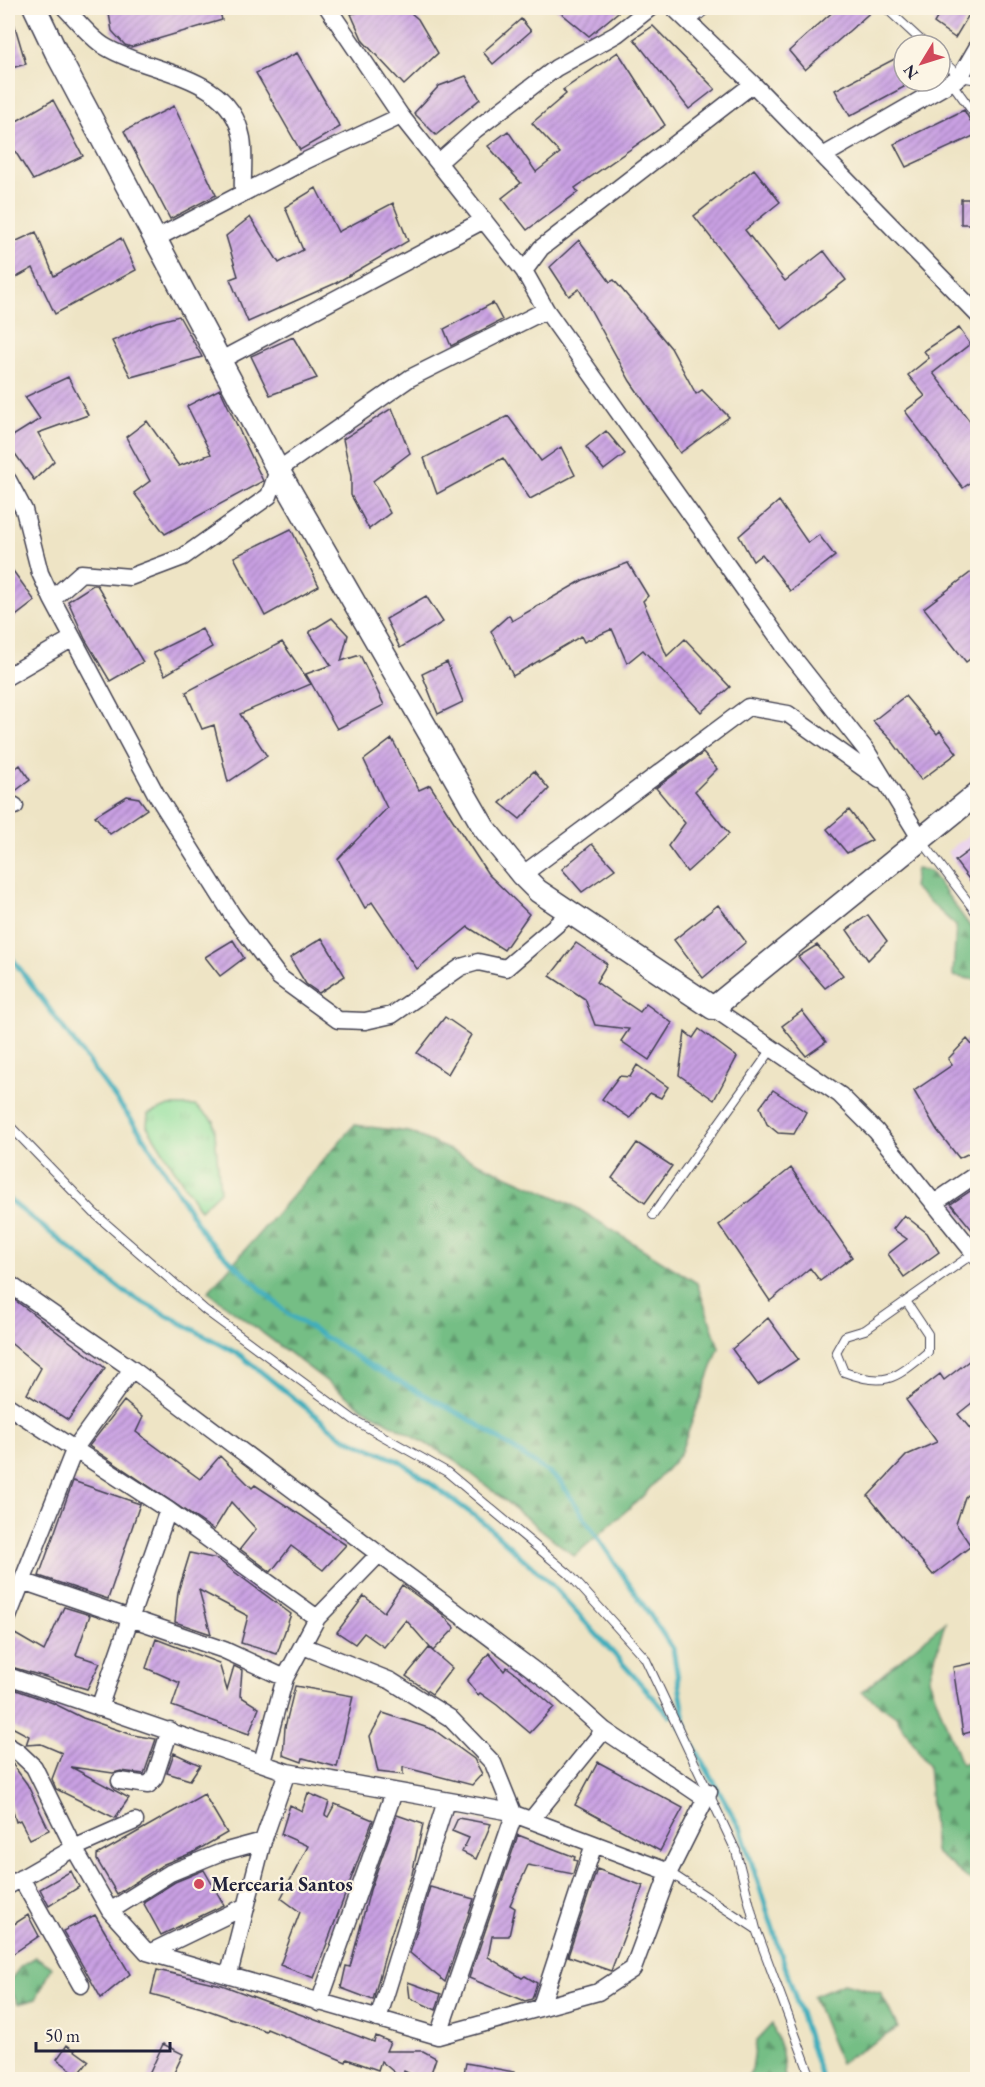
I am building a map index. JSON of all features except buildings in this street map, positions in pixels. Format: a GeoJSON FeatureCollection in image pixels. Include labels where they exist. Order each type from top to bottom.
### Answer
{"type":"FeatureCollection","features":[{"type":"Feature","properties":{"kind":"street"},"geometry":{"type":"LineString","coordinates":[[35,8],[56,52],[278,470],[484,828],[522,875],[569,914],[713,1008],[840,1095],[876,1131],[976,1256]]}},
{"type":"Feature","properties":{"kind":"street"},"geometry":{"type":"LineString","coordinates":[[65,8],[103,46],[142,63],[189,77],[228,105],[242,138],[243,193]]}},
{"type":"Feature","properties":{"kind":"street"},"geometry":{"type":"LineString","coordinates":[[328,8],[401,116],[524,271],[546,310],[785,647],[866,750],[920,838]]}},
{"type":"Feature","properties":{"kind":"street"},"geometry":{"type":"LineString","coordinates":[[439,162],[475,130],[556,68],[616,34],[650,8]]}},
{"type":"Feature","properties":{"kind":"street"},"geometry":{"type":"LineString","coordinates":[[674,8],[753,84],[978,315]]}},
{"type":"Feature","properties":{"kind":"street"},"geometry":{"type":"LineString","coordinates":[[824,156],[956,80],[978,46]]}},
{"type":"Feature","properties":{"kind":"street"},"geometry":{"type":"LineString","coordinates":[[524,271],[541,248],[753,84]]}},
{"type":"Feature","properties":{"kind":"street"},"geometry":{"type":"LineString","coordinates":[[155,239],[401,116]]}},
{"type":"Feature","properties":{"kind":"street"},"geometry":{"type":"LineString","coordinates":[[221,360],[484,220]]}},
{"type":"Feature","properties":{"kind":"street"},"geometry":{"type":"LineString","coordinates":[[52,599],[81,573],[130,577],[183,557],[269,496],[278,470],[410,378],[546,310]]}},
{"type":"Feature","properties":{"kind":"street"},"geometry":{"type":"LineString","coordinates":[[8,480],[24,510],[40,573],[52,599],[156,794],[233,916],[279,977],[338,1020],[365,1022],[392,1015],[461,967],[478,962],[507,968],[569,914]]}},
{"type":"Feature","properties":{"kind":"street"},"geometry":{"type":"LineString","coordinates":[[8,676],[73,638]]}},
{"type":"Feature","properties":{"kind":"street"},"geometry":{"type":"LineString","coordinates":[[522,875],[748,707],[788,714],[886,784]]}},
{"type":"Feature","properties":{"kind":"street"},"geometry":{"type":"LineString","coordinates":[[713,1008],[978,793]]}},
{"type":"Feature","properties":{"kind":"street"},"geometry":{"type":"LineString","coordinates":[[934,1203],[978,1173]]}},
{"type":"Feature","properties":{"kind":"street"},"geometry":{"type":"LineString","coordinates":[[8,1283],[132,1368],[555,1686],[604,1730],[707,1795],[669,1872],[633,1969],[598,1992],[438,2036],[150,1952],[111,1911],[74,1848],[34,1767],[8,1746]]}},
{"type":"Feature","properties":{"kind":"street"},"geometry":{"type":"LineString","coordinates":[[8,1617],[75,1448],[132,1368]]}},
{"type":"Feature","properties":{"kind":"street"},"geometry":{"type":"LineString","coordinates":[[8,1406],[168,1510],[317,1618]]}},
{"type":"Feature","properties":{"kind":"street"},"geometry":{"type":"LineString","coordinates":[[99,1708],[168,1510]]}},
{"type":"Feature","properties":{"kind":"street"},"geometry":{"type":"LineString","coordinates":[[262,1762],[285,1678],[317,1618],[379,1554]]}},
{"type":"Feature","properties":{"kind":"street"},"geometry":{"type":"LineString","coordinates":[[22,1581],[224,1650],[285,1678]]}},
{"type":"Feature","properties":{"kind":"street"},"geometry":{"type":"LineString","coordinates":[[303,1646],[391,1681],[450,1718],[493,1763],[514,1815],[438,2036]]}},
{"type":"Feature","properties":{"kind":"street"},"geometry":{"type":"LineString","coordinates":[[8,1676],[171,1730],[287,1772],[514,1815],[669,1872]]}},
{"type":"Feature","properties":{"kind":"street"},"geometry":{"type":"LineString","coordinates":[[120,1781],[140,1786],[148,1785],[154,1779],[171,1730]]}},
{"type":"Feature","properties":{"kind":"street"},"geometry":{"type":"LineString","coordinates":[[531,1820],[604,1730]]}},
{"type":"Feature","properties":{"kind":"street"},"geometry":{"type":"LineString","coordinates":[[229,1974],[263,1840],[287,1772]]}},
{"type":"Feature","properties":{"kind":"street"},"geometry":{"type":"LineString","coordinates":[[319,2003],[394,1792]]}},
{"type":"Feature","properties":{"kind":"street"},"geometry":{"type":"LineString","coordinates":[[378,2019],[446,1801]]}},
{"type":"Feature","properties":{"kind":"street"},"geometry":{"type":"LineString","coordinates":[[81,1985],[14,1882],[74,1848],[135,1821]]}},
{"type":"Feature","properties":{"kind":"street"},"geometry":{"type":"LineString","coordinates":[[111,1911],[170,1873],[219,1853],[263,1840]]}},
{"type":"Feature","properties":{"kind":"street"},"geometry":{"type":"LineString","coordinates":[[542,2006],[594,1844]]}},
{"type":"Feature","properties":{"kind":"street"},"geometry":{"type":"LineString","coordinates":[[150,1952],[246,1906]]}},
{"type":"Feature","properties":{"kind":"lane"},"geometry":{"type":"LineString","coordinates":[[690,23],[708,8]]}},
{"type":"Feature","properties":{"kind":"lane"},"geometry":{"type":"LineString","coordinates":[[886,8],[913,33]]}},
{"type":"Feature","properties":{"kind":"lane"},"geometry":{"type":"LineString","coordinates":[[952,74],[978,118]]}},
{"type":"Feature","properties":{"kind":"lane"},"geometry":{"type":"LineString","coordinates":[[956,80],[978,80]]}},
{"type":"Feature","properties":{"kind":"lane"},"geometry":{"type":"LineString","coordinates":[[920,838],[978,915]]}},
{"type":"Feature","properties":{"kind":"lane"},"geometry":{"type":"LineString","coordinates":[[653,1215],[772,1049]]}},
{"type":"Feature","properties":{"kind":"lane"},"geometry":{"type":"LineString","coordinates":[[8,1124],[94,1213],[205,1310],[354,1420],[447,1472],[569,1574],[645,1658],[707,1795],[736,1851],[756,1929],[812,2079]]}},
{"type":"Feature","properties":{"kind":"lane"},"geometry":{"type":"LineString","coordinates":[[906,1301],[928,1334],[928,1352],[896,1378],[868,1381],[844,1372],[836,1353],[845,1336],[865,1330],[906,1301],[976,1256]]}},
{"type":"Feature","properties":{"kind":"lane"},"geometry":{"type":"LineString","coordinates":[[669,1872],[756,1929]]}},
{"type":"Feature","properties":{"kind":"shaded area"},"geometry":{"type":"Polygon","coordinates":[[[977,828],[977,891],[947,852],[977,828]]]}},
{"type":"Feature","properties":{"kind":"green space"},"geometry":{"type":"Polygon","coordinates":[[[916,869],[930,871],[977,936],[977,980],[953,976],[956,926],[913,887],[916,869]]]}},
{"type":"Feature","properties":{"kind":"green space"},"geometry":{"type":"Polygon","coordinates":[[[169,1106],[195,1106],[214,1121],[220,1191],[200,1210],[147,1126],[148,1114],[169,1106]]]}},
{"type":"Feature","properties":{"kind":"green space"},"geometry":{"type":"Polygon","coordinates":[[[354,1125],[409,1132],[569,1203],[697,1283],[719,1348],[680,1454],[641,1498],[574,1556],[453,1459],[361,1407],[208,1292],[354,1125]]]}},
{"type":"Feature","properties":{"kind":"green space"},"geometry":{"type":"Polygon","coordinates":[[[945,1622],[929,1679],[961,1764],[977,1761],[977,1886],[935,1852],[928,1766],[896,1716],[862,1692],[945,1622]]]}},
{"type":"Feature","properties":{"kind":"green space"},"geometry":{"type":"Polygon","coordinates":[[[36,1957],[52,1967],[36,1999],[18,2004],[8,1983],[21,1966],[36,1957]]]}},
{"type":"Feature","properties":{"kind":"green space"},"geometry":{"type":"Polygon","coordinates":[[[844,1983],[881,1993],[898,2028],[840,2063],[813,1996],[844,1983]]]}},
{"type":"Feature","properties":{"kind":"green space"},"geometry":{"type":"Polygon","coordinates":[[[772,2024],[782,2052],[785,2079],[747,2079],[752,2070],[756,2041],[772,2024]]]}},
{"type":"Feature","properties":{"kind":"waterway"},"geometry":{"type":"LineString","coordinates":[[8,953],[141,1133],[207,1239],[288,1314],[376,1369],[474,1422],[559,1480],[673,1649],[687,1732]]}},
{"type":"Feature","properties":{"kind":"waterway"},"geometry":{"type":"LineString","coordinates":[[8,1199],[126,1293],[240,1355],[341,1436],[401,1462],[483,1522],[550,1583],[670,1716]]}},
{"type":"Feature","properties":{"kind":"waterway"},"geometry":{"type":"LineString","coordinates":[[679,1725],[687,1734],[741,1830],[822,2080]]}},
{"type":"Feature","properties":{"kind":"place","name":"Mercearia Santos"},"geometry":{"type":"Point","coordinates":[199,1884]}}]}
